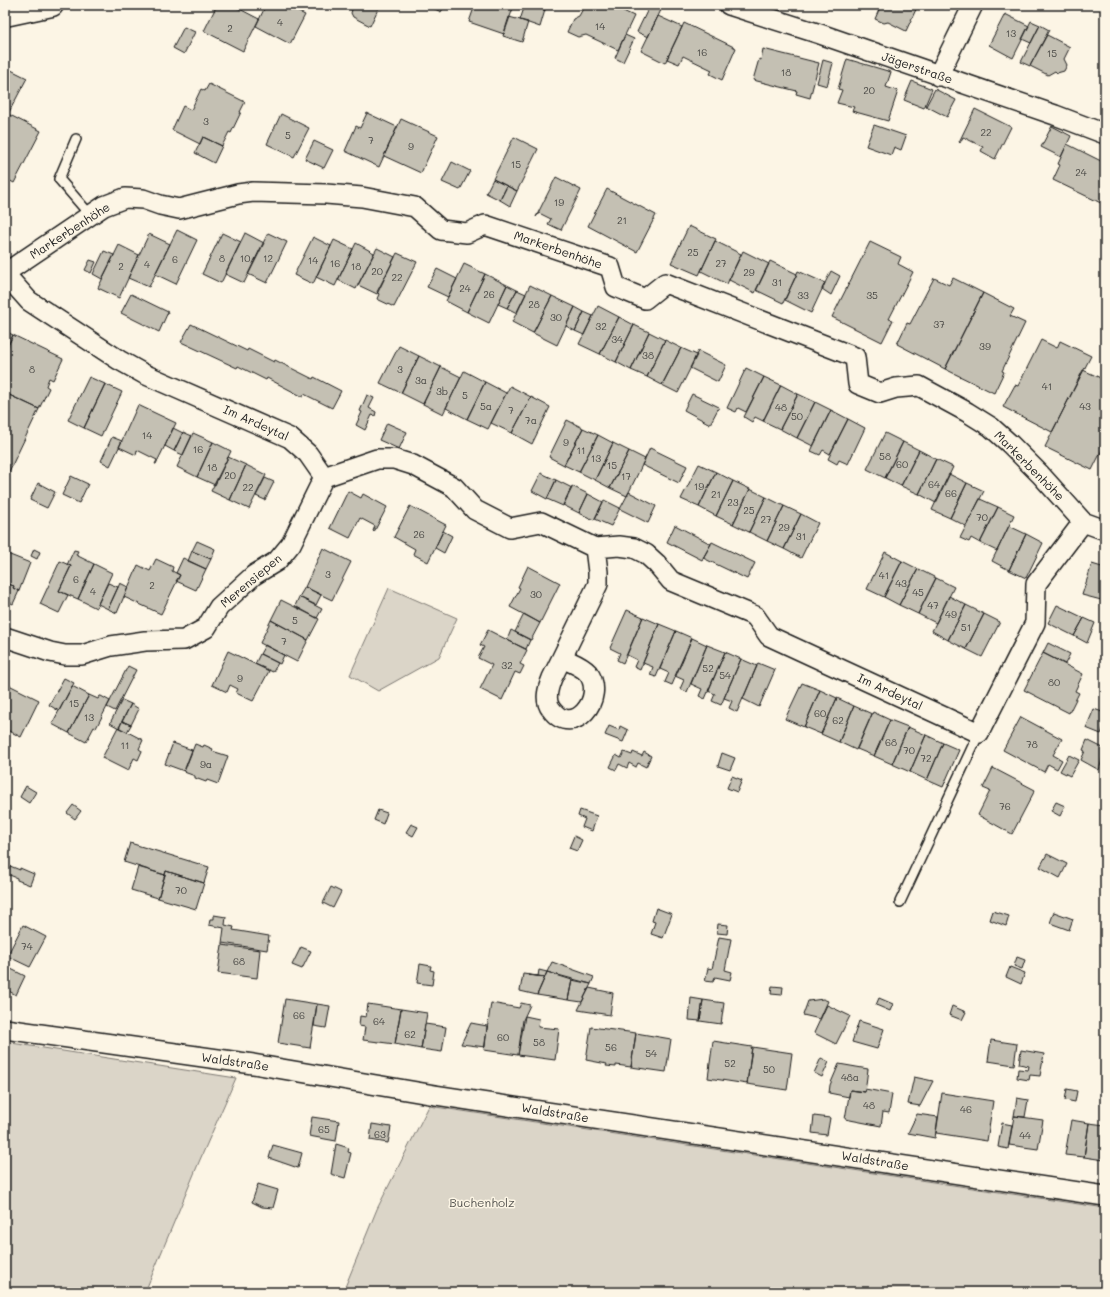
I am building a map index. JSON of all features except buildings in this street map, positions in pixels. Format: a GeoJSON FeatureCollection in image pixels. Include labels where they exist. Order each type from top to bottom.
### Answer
{"type":"FeatureCollection","features":[{"type":"Feature","properties":{"kind":"street"},"geometry":{"type":"LineString","coordinates":[[5,15],[52,5]]}},
{"type":"Feature","properties":{"kind":"street","name":"Jägerstraße"},"geometry":{"type":"LineString","coordinates":[[729,5],[820,34],[938,76],[1055,115],[1105,134]]}},
{"type":"Feature","properties":{"kind":"street"},"geometry":{"type":"LineString","coordinates":[[938,76],[973,5]]}},
{"type":"Feature","properties":{"kind":"street","name":"Markerbenhöhe"},"geometry":{"type":"LineString","coordinates":[[5,273],[104,206],[125,198],[144,199],[160,205],[179,209],[238,194],[267,192],[362,197],[415,207],[441,230],[467,233],[484,225],[610,267],[616,287],[645,299],[665,283],[854,357],[858,384],[880,393],[896,388],[919,386],[991,427],[1040,474],[1082,522]]}},
{"type":"Feature","properties":{"kind":"street","name":"Im Ardeytal"},"geometry":{"type":"LineString","coordinates":[[5,273],[29,302],[119,360],[144,374],[290,438],[308,454],[324,477]]}},
{"type":"Feature","properties":{"kind":"street"},"geometry":{"type":"LineString","coordinates":[[324,477],[376,459],[394,459],[413,465],[454,487],[475,510],[510,528],[541,522],[595,548],[598,584],[562,658]]}},
{"type":"Feature","properties":{"kind":"street","name":"Merensiepen"},"geometry":{"type":"LineString","coordinates":[[5,637],[50,652],[65,655],[82,655],[111,646],[145,641],[184,640],[206,628],[219,607],[254,575],[277,561],[285,552],[291,544],[324,477]]}},
{"type":"Feature","properties":{"kind":"street"},"geometry":{"type":"LineString","coordinates":[[979,733],[1036,623],[1036,584],[1082,522],[1105,530]]}},
{"type":"Feature","properties":{"kind":"street","name":"Im Ardeytal"},"geometry":{"type":"LineString","coordinates":[[595,548],[619,546],[634,548],[651,558],[670,581],[755,616],[769,636],[979,733]]}},
{"type":"Feature","properties":{"kind":"street","name":"Waldstraße"},"geometry":{"type":"LineString","coordinates":[[5,1029],[253,1064],[435,1095],[1105,1196]]}},
{"type":"Feature","properties":{"kind":"lane"},"geometry":{"type":"LineString","coordinates":[[76,139],[59,179],[91,216]]}},
{"type":"Feature","properties":{"kind":"lane"},"geometry":{"type":"LineString","coordinates":[[900,902],[979,733]]}},
{"type":"Feature","properties":{"kind":"green space"},"geometry":{"type":"Polygon","coordinates":[[[389,588],[457,618],[439,657],[378,691],[350,675],[389,588]]]}},
{"type":"Feature","properties":{"kind":"green space"},"geometry":{"type":"Polygon","coordinates":[[[5,1042],[236,1078],[145,1292],[5,1292],[5,1042]]]}},
{"type":"Feature","properties":{"kind":"green space","name":"Buchenholz"},"geometry":{"type":"Polygon","coordinates":[[[429,1106],[1105,1208],[1105,1292],[343,1292],[377,1209],[429,1106]]]}}]}
